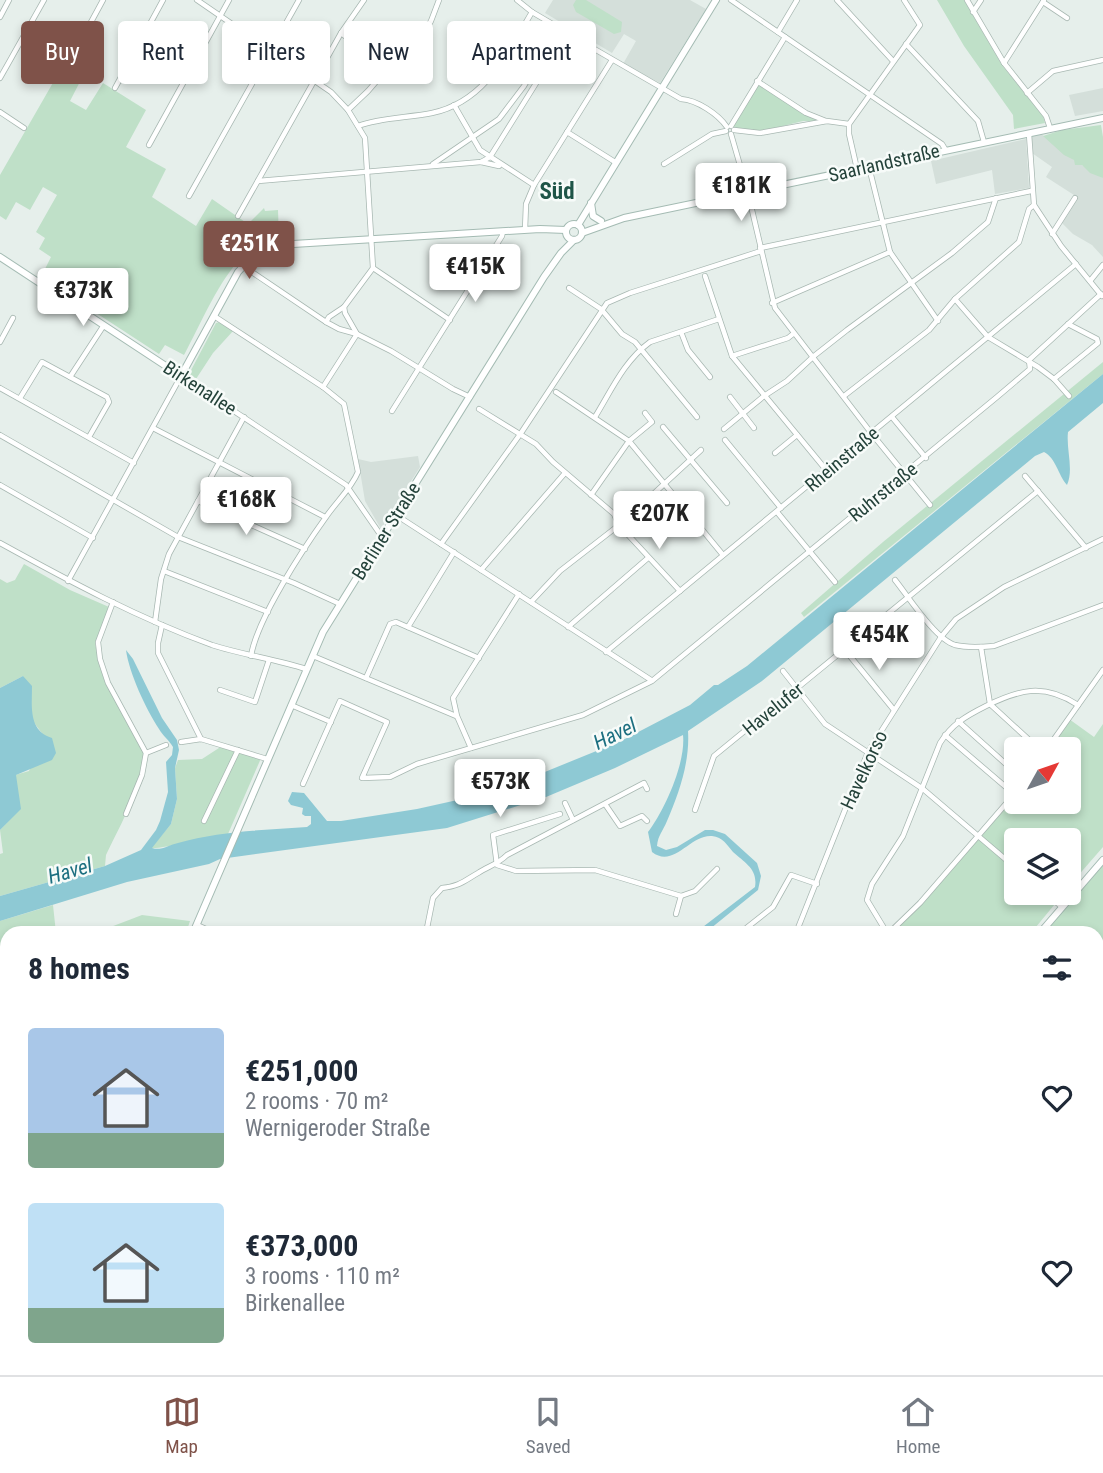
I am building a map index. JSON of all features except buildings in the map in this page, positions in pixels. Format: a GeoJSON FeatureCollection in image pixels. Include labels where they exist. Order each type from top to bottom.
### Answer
{"type":"FeatureCollection","features":[{"type":"Feature","properties":{"kind":"street"},"geometry":{"type":"LineString","coordinates":[[0,17],[9,0]]}},
{"type":"Feature","properties":{"kind":"street"},"geometry":{"type":"LineString","coordinates":[[0,78],[44,0]]}},
{"type":"Feature","properties":{"kind":"street"},"geometry":{"type":"LineString","coordinates":[[92,21],[103,0]]}},
{"type":"Feature","properties":{"kind":"street"},"geometry":{"type":"LineString","coordinates":[[114,88],[163,0]]}},
{"type":"Feature","properties":{"kind":"street"},"geometry":{"type":"LineString","coordinates":[[197,0],[229,21]]}},
{"type":"Feature","properties":{"kind":"street"},"geometry":{"type":"LineString","coordinates":[[149,145],[229,0]]}},
{"type":"Feature","properties":{"kind":"street"},"geometry":{"type":"LineString","coordinates":[[287,21],[299,0]]}},
{"type":"Feature","properties":{"kind":"street"},"geometry":{"type":"LineString","coordinates":[[330,53],[364,0]]}},
{"type":"Feature","properties":{"kind":"street"},"geometry":{"type":"LineString","coordinates":[[432,21],[439,0]]}},
{"type":"Feature","properties":{"kind":"street"},"geometry":{"type":"LineString","coordinates":[[517,0],[546,21]]}},
{"type":"Feature","properties":{"kind":"street"},"geometry":{"type":"LineString","coordinates":[[68,581],[243,266],[257,254],[278,246],[525,230],[579,239],[580,229],[591,202],[716,0]]}},
{"type":"Feature","properties":{"kind":"street"},"geometry":{"type":"LineString","coordinates":[[731,0],[870,93],[942,144],[945,149]]}},
{"type":"Feature","properties":{"kind":"street"},"geometry":{"type":"LineString","coordinates":[[778,32],[797,0]]}},
{"type":"Feature","properties":{"kind":"street"},"geometry":{"type":"LineString","coordinates":[[837,0],[893,61]]}},
{"type":"Feature","properties":{"kind":"street"},"geometry":{"type":"LineString","coordinates":[[857,169],[849,124],[920,25],[904,0]]}},
{"type":"Feature","properties":{"kind":"street"},"geometry":{"type":"LineString","coordinates":[[967,0],[1004,63],[1046,116],[1051,128]]}},
{"type":"Feature","properties":{"kind":"street"},"geometry":{"type":"LineString","coordinates":[[973,12],[981,0]]}},
{"type":"Feature","properties":{"kind":"street"},"geometry":{"type":"LineString","coordinates":[[1004,63],[1043,1],[1067,18]]}},
{"type":"Feature","properties":{"kind":"street"},"geometry":{"type":"LineString","coordinates":[[358,126],[374,120],[432,113],[454,105],[478,90],[491,79],[532,12]]}},
{"type":"Feature","properties":{"kind":"street"},"geometry":{"type":"LineString","coordinates":[[730,130],[785,37]]}},
{"type":"Feature","properties":{"kind":"street"},"geometry":{"type":"LineString","coordinates":[[906,44],[978,121],[984,142]]}},
{"type":"Feature","properties":{"kind":"street"},"geometry":{"type":"LineString","coordinates":[[596,51],[681,99],[691,100],[723,121],[730,130],[748,193],[772,303],[930,505]]}},
{"type":"Feature","properties":{"kind":"street"},"geometry":{"type":"LineString","coordinates":[[525,230],[526,204],[534,185],[612,60]]}},
{"type":"Feature","properties":{"kind":"street"},"geometry":{"type":"LineString","coordinates":[[1027,93],[1053,71],[1103,60]]}},
{"type":"Feature","properties":{"kind":"street"},"geometry":{"type":"LineString","coordinates":[[758,80],[806,113],[827,121],[849,124]]}},
{"type":"Feature","properties":{"kind":"street"},"geometry":{"type":"LineString","coordinates":[[189,196],[252,84]]}},
{"type":"Feature","properties":{"kind":"street"},"geometry":{"type":"LineString","coordinates":[[238,216],[312,84]]}},
{"type":"Feature","properties":{"kind":"street"},"geometry":{"type":"LineString","coordinates":[[319,84],[331,92],[348,110],[365,138],[373,268],[344,307],[329,317],[326,323]]}},
{"type":"Feature","properties":{"kind":"street"},"geometry":{"type":"LineString","coordinates":[[348,110],[374,84]]}},
{"type":"Feature","properties":{"kind":"street"},"geometry":{"type":"LineString","coordinates":[[427,167],[473,139],[505,113],[523,84]]}},
{"type":"Feature","properties":{"kind":"street"},"geometry":{"type":"LineString","coordinates":[[481,162],[490,157],[536,84]]}},
{"type":"Feature","properties":{"kind":"street"},"geometry":{"type":"LineString","coordinates":[[454,105],[480,150],[534,185]]}},
{"type":"Feature","properties":{"kind":"street"},"geometry":{"type":"LineString","coordinates":[[0,112],[24,128]]}},
{"type":"Feature","properties":{"kind":"street","name":"Saarlandstraße"},"geometry":{"type":"LineString","coordinates":[[580,229],[945,149],[1103,118]]}},
{"type":"Feature","properties":{"kind":"street"},"geometry":{"type":"LineString","coordinates":[[664,164],[712,134],[730,130],[760,133],[827,121]]}},
{"type":"Feature","properties":{"kind":"street"},"geometry":{"type":"LineString","coordinates":[[567,132],[615,163]]}},
{"type":"Feature","properties":{"kind":"street"},"geometry":{"type":"LineString","coordinates":[[1029,133],[1034,205],[1052,234],[1102,296]]}},
{"type":"Feature","properties":{"kind":"street"},"geometry":{"type":"LineString","coordinates":[[258,181],[481,162],[503,167]]}},
{"type":"Feature","properties":{"kind":"street"},"geometry":{"type":"LineString","coordinates":[[869,167],[890,252],[937,321]]}},
{"type":"Feature","properties":{"kind":"street"},"geometry":{"type":"LineString","coordinates":[[442,544],[521,433],[607,303],[760,249],[1031,191]]}},
{"type":"Feature","properties":{"kind":"street"},"geometry":{"type":"LineString","coordinates":[[724,429],[988,222],[996,198]]}},
{"type":"Feature","properties":{"kind":"street"},"geometry":{"type":"LineString","coordinates":[[1052,234],[1075,198]]}},
{"type":"Feature","properties":{"kind":"street"},"geometry":{"type":"LineString","coordinates":[[591,202],[593,216],[601,221]]}},
{"type":"Feature","properties":{"kind":"street"},"geometry":{"type":"LineString","coordinates":[[844,396],[937,321],[955,299],[1019,242],[1029,209],[1034,205]]}},
{"type":"Feature","properties":{"kind":"street","name":"Saarlandstraße"},"geometry":{"type":"LineString","coordinates":[[580,229],[601,221],[624,218]]}},
{"type":"Feature","properties":{"kind":"street"},"geometry":{"type":"LineString","coordinates":[[570,236],[571,225],[580,229]]}},
{"type":"Feature","properties":{"kind":"street"},"geometry":{"type":"LineString","coordinates":[[392,411],[503,231]]}},
{"type":"Feature","properties":{"kind":"street","name":"Berliner Straße"},"geometry":{"type":"LineString","coordinates":[[196,925],[312,655],[382,537],[570,236]]}},
{"type":"Feature","properties":{"kind":"street"},"geometry":{"type":"LineString","coordinates":[[772,303],[890,252]]}},
{"type":"Feature","properties":{"kind":"street","name":"Birkenallee"},"geometry":{"type":"LineString","coordinates":[[0,257],[349,488],[382,537]]}},
{"type":"Feature","properties":{"kind":"street","name":"Rheinstraße"},"geometry":{"type":"LineString","coordinates":[[606,652],[1076,264]]}},
{"type":"Feature","properties":{"kind":"street"},"geometry":{"type":"LineString","coordinates":[[1090,281],[1103,265]]}},
{"type":"Feature","properties":{"kind":"street"},"geometry":{"type":"LineString","coordinates":[[243,266],[326,323],[358,334],[470,397]]}},
{"type":"Feature","properties":{"kind":"street"},"geometry":{"type":"LineString","coordinates":[[373,268],[450,320]]}},
{"type":"Feature","properties":{"kind":"street"},"geometry":{"type":"LineString","coordinates":[[705,276],[732,356],[827,471]]}},
{"type":"Feature","properties":{"kind":"street"},"geometry":{"type":"LineString","coordinates":[[569,288],[601,309],[622,334],[640,349],[697,417]]}},
{"type":"Feature","properties":{"kind":"street","name":"Ruhrstraße"},"geometry":{"type":"LineString","coordinates":[[331,722],[340,701],[387,722],[362,778],[390,777],[417,764],[583,715],[652,681],[926,458],[1030,369],[1029,360],[1102,296]]}},
{"type":"Feature","properties":{"kind":"street"},"geometry":{"type":"LineString","coordinates":[[955,299],[988,337],[1029,360],[1054,379],[1069,396]]}},
{"type":"Feature","properties":{"kind":"street"},"geometry":{"type":"LineString","coordinates":[[344,307],[358,334]]}},
{"type":"Feature","properties":{"kind":"street"},"geometry":{"type":"LineString","coordinates":[[214,316],[323,387],[344,404],[358,472],[349,488],[325,517],[286,580],[254,640],[251,656]]}},
{"type":"Feature","properties":{"kind":"street"},"geometry":{"type":"LineString","coordinates":[[0,342],[13,318]]}},
{"type":"Feature","properties":{"kind":"street"},"geometry":{"type":"LineString","coordinates":[[595,417],[629,360],[640,349],[650,342],[719,319]]}},
{"type":"Feature","properties":{"kind":"street"},"geometry":{"type":"LineString","coordinates":[[1054,379],[1098,343],[1097,339],[1068,324]]}},
{"type":"Feature","properties":{"kind":"street"},"geometry":{"type":"LineString","coordinates":[[70,377],[104,325]]}},
{"type":"Feature","properties":{"kind":"street"},"geometry":{"type":"LineString","coordinates":[[681,331],[688,350],[710,377]]}},
{"type":"Feature","properties":{"kind":"street"},"geometry":{"type":"LineString","coordinates":[[732,356],[788,338],[793,333]]}},
{"type":"Feature","properties":{"kind":"street"},"geometry":{"type":"LineString","coordinates":[[323,387],[358,334]]}},
{"type":"Feature","properties":{"kind":"street"},"geometry":{"type":"LineString","coordinates":[[20,398],[41,362],[107,397],[109,401],[89,437]]}},
{"type":"Feature","properties":{"kind":"street"},"geometry":{"type":"LineString","coordinates":[[0,387],[134,463]]}},
{"type":"Feature","properties":{"kind":"street"},"geometry":{"type":"LineString","coordinates":[[556,392],[629,441],[723,555]]}},
{"type":"Feature","properties":{"kind":"street"},"geometry":{"type":"LineString","coordinates":[[730,397],[754,428]]}},
{"type":"Feature","properties":{"kind":"street"},"geometry":{"type":"LineString","coordinates":[[479,409],[536,444],[565,473],[614,514],[619,525],[680,591]]}},
{"type":"Feature","properties":{"kind":"street"},"geometry":{"type":"LineString","coordinates":[[591,495],[629,441],[652,422],[645,413]]}},
{"type":"Feature","properties":{"kind":"street"},"geometry":{"type":"LineString","coordinates":[[155,622],[164,571],[178,537],[244,417]]}},
{"type":"Feature","properties":{"kind":"street"},"geometry":{"type":"LineString","coordinates":[[892,417],[926,458]]}},
{"type":"Feature","properties":{"kind":"street"},"geometry":{"type":"LineString","coordinates":[[663,427],[727,503]]}},
{"type":"Feature","properties":{"kind":"street"},"geometry":{"type":"LineString","coordinates":[[153,428],[325,517]]}},
{"type":"Feature","properties":{"kind":"street"},"geometry":{"type":"LineString","coordinates":[[0,435],[178,537],[341,604]]}},
{"type":"Feature","properties":{"kind":"street"},"geometry":{"type":"LineString","coordinates":[[775,453],[797,435]]}},
{"type":"Feature","properties":{"kind":"street"},"geometry":{"type":"LineString","coordinates":[[725,440],[835,582]]}},
{"type":"Feature","properties":{"kind":"street"},"geometry":{"type":"LineString","coordinates":[[531,602],[560,571],[619,525],[701,450]]}},
{"type":"Feature","properties":{"kind":"street"},"geometry":{"type":"LineString","coordinates":[[481,570],[565,473]]}},
{"type":"Feature","properties":{"kind":"street"},"geometry":{"type":"LineString","coordinates":[[1025,476],[1086,548]]}},
{"type":"Feature","properties":{"kind":"street"},"geometry":{"type":"LineString","coordinates":[[0,485],[93,538]]}},
{"type":"Feature","properties":{"kind":"street","name":"Havelufer"},"geometry":{"type":"LineString","coordinates":[[695,810],[714,756],[1038,491]]}},
{"type":"Feature","properties":{"kind":"street"},"geometry":{"type":"LineString","coordinates":[[198,500],[305,550]]}},
{"type":"Feature","properties":{"kind":"street"},"geometry":{"type":"LineString","coordinates":[[396,515],[652,681]]}},
{"type":"Feature","properties":{"kind":"street","name":"Havelkorso"},"geometry":{"type":"LineString","coordinates":[[799,926],[868,752],[942,637],[956,620],[1004,587],[1103,540]]}},
{"type":"Feature","properties":{"kind":"street"},"geometry":{"type":"LineString","coordinates":[[0,544],[68,581],[162,625],[251,656],[306,669]]}},
{"type":"Feature","properties":{"kind":"street"},"geometry":{"type":"LineString","coordinates":[[408,627],[454,552]]}},
{"type":"Feature","properties":{"kind":"street"},"geometry":{"type":"LineString","coordinates":[[568,627],[648,558]]}},
{"type":"Feature","properties":{"kind":"street"},"geometry":{"type":"LineString","coordinates":[[164,571],[268,612]]}},
{"type":"Feature","properties":{"kind":"street"},"geometry":{"type":"LineString","coordinates":[[895,580],[942,637],[954,645],[994,646],[1103,605]]}},
{"type":"Feature","properties":{"kind":"street"},"geometry":{"type":"LineString","coordinates":[[471,748],[457,716],[453,698],[519,594]]}},
{"type":"Feature","properties":{"kind":"street"},"geometry":{"type":"LineString","coordinates":[[113,602],[98,642],[100,659],[114,695],[146,753],[142,775],[126,814]]}},
{"type":"Feature","properties":{"kind":"street"},"geometry":{"type":"LineString","coordinates":[[366,678],[390,624],[396,622],[479,657]]}},
{"type":"Feature","properties":{"kind":"street"},"geometry":{"type":"LineString","coordinates":[[162,625],[158,653],[201,739]]}},
{"type":"Feature","properties":{"kind":"street"},"geometry":{"type":"LineString","coordinates":[[981,647],[990,704],[1026,737]]}},
{"type":"Feature","properties":{"kind":"street"},"geometry":{"type":"LineString","coordinates":[[845,650],[894,710]]}},
{"type":"Feature","properties":{"kind":"street"},"geometry":{"type":"LineString","coordinates":[[312,655],[457,716]]}},
{"type":"Feature","properties":{"kind":"street"},"geometry":{"type":"LineString","coordinates":[[220,690],[255,702],[270,660]]}},
{"type":"Feature","properties":{"kind":"street"},"geometry":{"type":"LineString","coordinates":[[1056,737],[1103,670]]}},
{"type":"Feature","properties":{"kind":"street"},"geometry":{"type":"LineString","coordinates":[[783,671],[825,724],[923,789],[1004,858]]}},
{"type":"Feature","properties":{"kind":"street"},"geometry":{"type":"LineString","coordinates":[[884,926],[867,900],[872,884],[903,836],[945,735],[958,721],[1018,692],[1035,690],[1065,697],[1079,705]]}},
{"type":"Feature","properties":{"kind":"street"},"geometry":{"type":"LineString","coordinates":[[290,705],[331,722],[303,784]]}},
{"type":"Feature","properties":{"kind":"street"},"geometry":{"type":"LineString","coordinates":[[958,721],[1004,762]]}},
{"type":"Feature","properties":{"kind":"street"},"geometry":{"type":"LineString","coordinates":[[945,735],[1004,783]]}},
{"type":"Feature","properties":{"kind":"street"},"geometry":{"type":"LineString","coordinates":[[181,742],[201,739],[267,759]]}},
{"type":"Feature","properties":{"kind":"street"},"geometry":{"type":"LineString","coordinates":[[146,753],[166,745]]}},
{"type":"Feature","properties":{"kind":"street"},"geometry":{"type":"LineString","coordinates":[[204,821],[238,750]]}},
{"type":"Feature","properties":{"kind":"street"},"geometry":{"type":"LineString","coordinates":[[427,926],[433,898],[442,888],[463,884],[478,873],[497,865],[507,855],[644,783],[647,789]]}},
{"type":"Feature","properties":{"kind":"street"},"geometry":{"type":"LineString","coordinates":[[565,803],[573,820]]}},
{"type":"Feature","properties":{"kind":"street"},"geometry":{"type":"LineString","coordinates":[[605,804],[620,826],[642,816],[648,821]]}},
{"type":"Feature","properties":{"kind":"street"},"geometry":{"type":"LineString","coordinates":[[895,926],[920,903],[1004,806]]}},
{"type":"Feature","properties":{"kind":"street"},"geometry":{"type":"LineString","coordinates":[[497,865],[494,835],[560,814]]}},
{"type":"Feature","properties":{"kind":"street"},"geometry":{"type":"LineString","coordinates":[[1046,926],[1103,860]]}},
{"type":"Feature","properties":{"kind":"street"},"geometry":{"type":"LineString","coordinates":[[497,865],[516,871],[595,870],[681,896],[695,891],[716,869]]}},
{"type":"Feature","properties":{"kind":"street"},"geometry":{"type":"LineString","coordinates":[[749,926],[773,907],[791,875],[817,884]]}},
{"type":"Feature","properties":{"kind":"street"},"geometry":{"type":"LineString","coordinates":[[676,914],[681,896]]}},
{"type":"Feature","properties":{"kind":"shaded area"},"geometry":{"type":"Polygon","coordinates":[[[553,0],[690,0],[706,9],[660,83],[623,64],[636,41],[624,34],[612,53],[596,43],[596,21],[558,21],[545,13],[553,0]]]}},
{"type":"Feature","properties":{"kind":"shaded area"},"geometry":{"type":"Polygon","coordinates":[[[1103,88],[1103,111],[1075,116],[1069,95],[1103,88]]]}},
{"type":"Feature","properties":{"kind":"shaded area"},"geometry":{"type":"Polygon","coordinates":[[[1040,133],[1103,178],[1103,257],[1092,245],[1073,234],[1059,220],[1074,195],[1046,177],[1052,167],[1032,153],[1031,137],[1040,133]]]}},
{"type":"Feature","properties":{"kind":"shaded area"},"geometry":{"type":"Polygon","coordinates":[[[1026,139],[1029,188],[995,194],[992,170],[936,184],[931,161],[1026,139]]]}},
{"type":"Feature","properties":{"kind":"shaded area"},"geometry":{"type":"Polygon","coordinates":[[[418,456],[420,467],[381,529],[365,501],[358,459],[371,462],[418,456]]]}},
{"type":"Feature","properties":{"kind":"green space"},"geometry":{"type":"Polygon","coordinates":[[[576,0],[586,0],[622,22],[621,32],[614,34],[596,21],[576,12],[573,5],[576,0]]]}},
{"type":"Feature","properties":{"kind":"green space"},"geometry":{"type":"Polygon","coordinates":[[[937,0],[964,0],[1002,65],[1043,116],[1045,123],[1014,129],[1013,115],[964,46],[937,0]]]}},
{"type":"Feature","properties":{"kind":"green space"},"geometry":{"type":"Polygon","coordinates":[[[52,84],[79,84],[70,101],[86,110],[104,84],[146,110],[126,147],[166,169],[152,197],[196,226],[212,199],[248,224],[264,208],[265,211],[278,210],[279,239],[256,246],[229,272],[184,355],[165,345],[159,354],[41,277],[51,257],[39,249],[45,238],[36,232],[57,195],[43,187],[30,210],[16,202],[6,220],[0,216],[0,175],[52,84]]]}},
{"type":"Feature","properties":{"kind":"green space"},"geometry":{"type":"Polygon","coordinates":[[[758,84],[805,115],[820,121],[803,121],[759,132],[734,128],[732,125],[758,84]]]}},
{"type":"Feature","properties":{"kind":"green space"},"geometry":{"type":"Polygon","coordinates":[[[1101,125],[1103,178],[1090,173],[1082,165],[1075,165],[1074,160],[1064,155],[1043,136],[1062,130],[1101,125]]]}},
{"type":"Feature","properties":{"kind":"green space"},"geometry":{"type":"Polygon","coordinates":[[[220,322],[233,331],[213,353],[196,379],[189,374],[216,323],[220,322]]]}},
{"type":"Feature","properties":{"kind":"green space"},"geometry":{"type":"Polygon","coordinates":[[[1103,362],[1103,374],[804,617],[801,613],[883,542],[1103,362]]]}},
{"type":"Feature","properties":{"kind":"green space"},"geometry":{"type":"Polygon","coordinates":[[[24,564],[70,590],[109,607],[95,644],[102,672],[144,753],[144,763],[130,804],[106,855],[105,866],[0,896],[0,854],[3,853],[0,830],[20,809],[15,775],[29,771],[44,736],[32,720],[23,676],[0,688],[0,579],[7,583],[15,580],[24,564]]]}},
{"type":"Feature","properties":{"kind":"green space"},"geometry":{"type":"Polygon","coordinates":[[[1069,719],[1094,737],[1103,724],[1103,847],[1081,872],[1081,828],[1004,828],[1004,905],[1054,905],[1037,926],[896,926],[920,903],[1004,806],[1004,814],[1082,814],[1082,737],[1056,737],[1069,719]]]}},
{"type":"Feature","properties":{"kind":"green space"},"geometry":{"type":"Polygon","coordinates":[[[222,746],[262,756],[228,834],[151,848],[171,824],[177,799],[175,768],[178,760],[202,759],[222,746]]]}},
{"type":"Feature","properties":{"kind":"green space"},"geometry":{"type":"Polygon","coordinates":[[[1103,864],[1103,926],[1049,926],[1067,905],[1081,905],[1081,889],[1103,864]]]}},
{"type":"Feature","properties":{"kind":"green space"},"geometry":{"type":"Polygon","coordinates":[[[53,905],[55,926],[0,926],[0,921],[53,905]]]}},
{"type":"Feature","properties":{"kind":"green space"},"geometry":{"type":"Polygon","coordinates":[[[142,915],[190,921],[188,926],[113,926],[142,915]]]}},
{"type":"Feature","properties":{"kind":"water"},"geometry":{"type":"Polygon","coordinates":[[[1103,374],[1103,403],[1068,432],[1070,472],[1067,485],[1048,455],[1044,452],[1035,456],[762,681],[688,731],[683,777],[657,846],[666,850],[677,847],[705,830],[713,830],[725,834],[757,863],[761,876],[758,890],[714,926],[704,926],[755,887],[755,875],[750,867],[724,842],[712,836],[696,840],[675,854],[660,856],[652,852],[648,832],[661,811],[678,772],[683,735],[546,797],[447,828],[220,859],[209,864],[127,882],[0,921],[0,896],[105,866],[141,850],[156,830],[168,792],[166,762],[172,755],[173,747],[154,721],[144,701],[134,680],[126,650],[162,718],[177,740],[179,750],[175,768],[177,799],[171,824],[152,848],[155,849],[226,833],[307,827],[311,824],[311,816],[302,814],[303,808],[291,805],[288,801],[292,792],[304,793],[327,821],[341,821],[417,809],[498,791],[621,741],[690,705],[714,685],[747,666],[1103,374]]]}},
{"type":"Feature","properties":{"kind":"water"},"geometry":{"type":"Polygon","coordinates":[[[23,676],[32,686],[35,724],[44,735],[52,738],[56,753],[52,760],[16,775],[21,809],[0,830],[0,688],[23,676]]]}},
{"type":"Feature","properties":{"kind":"district","name":"Süd"},"geometry":{"type":"Point","coordinates":[557,191]}},
{"type":"Feature","properties":{"kind":"water label","name":"Havel"},"geometry":{"type":"Point","coordinates":[615,734]}},
{"type":"Feature","properties":{"kind":"water label","name":"Havel"},"geometry":{"type":"Point","coordinates":[70,871]}}]}
